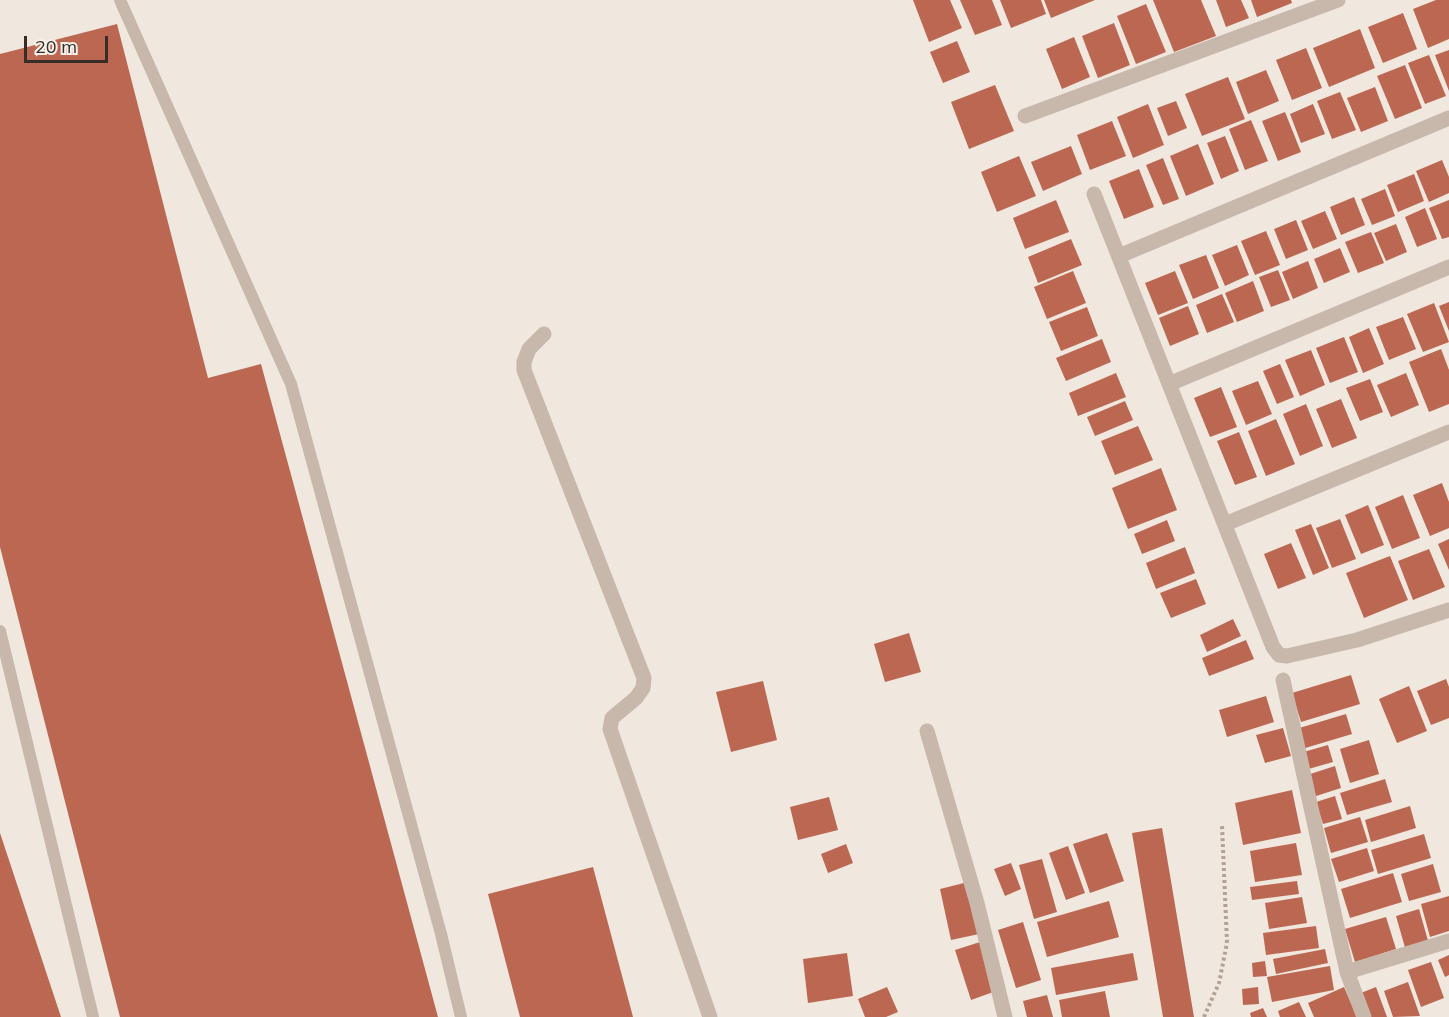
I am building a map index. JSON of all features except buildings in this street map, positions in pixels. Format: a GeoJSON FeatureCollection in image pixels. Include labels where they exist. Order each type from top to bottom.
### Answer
{"type":"FeatureCollection","features":[{"type":"Feature","properties":{"kind":"street"},"geometry":{"type":"LineString","coordinates":[[1025,116],[1338,0]]}},
{"type":"Feature","properties":{"kind":"street"},"geometry":{"type":"LineString","coordinates":[[1119,256],[1449,118]]}},
{"type":"Feature","properties":{"kind":"street"},"geometry":{"type":"LineString","coordinates":[[1094,194],[1273,647],[1279,655],[1287,656],[1358,640],[1449,610]]}},
{"type":"Feature","properties":{"kind":"street"},"geometry":{"type":"LineString","coordinates":[[1169,384],[1449,267]]}},
{"type":"Feature","properties":{"kind":"street"},"geometry":{"type":"LineString","coordinates":[[544,334],[529,349],[524,362],[524,370],[644,678],[643,688],[636,698],[612,718],[610,729],[710,1017]]}},
{"type":"Feature","properties":{"kind":"street"},"geometry":{"type":"LineString","coordinates":[[1224,522],[1225,524],[1449,432]]}},
{"type":"Feature","properties":{"kind":"street"},"geometry":{"type":"LineString","coordinates":[[1283,680],[1347,972],[1364,1017]]}},
{"type":"Feature","properties":{"kind":"street"},"geometry":{"type":"LineString","coordinates":[[927,731],[977,903],[1005,1017]]}},
{"type":"Feature","properties":{"kind":"street"},"geometry":{"type":"LineString","coordinates":[[1347,972],[1449,941]]}},
{"type":"Feature","properties":{"kind":"lane"},"geometry":{"type":"LineString","coordinates":[[120,0],[291,384],[441,934],[461,1017]]}},
{"type":"Feature","properties":{"kind":"lane"},"geometry":{"type":"LineString","coordinates":[[0,631],[93,1017]]}},
{"type":"Feature","properties":{"kind":"path"},"geometry":{"type":"LineString","coordinates":[[1204,1017],[1220,983],[1227,943],[1222,825]]}}]}
